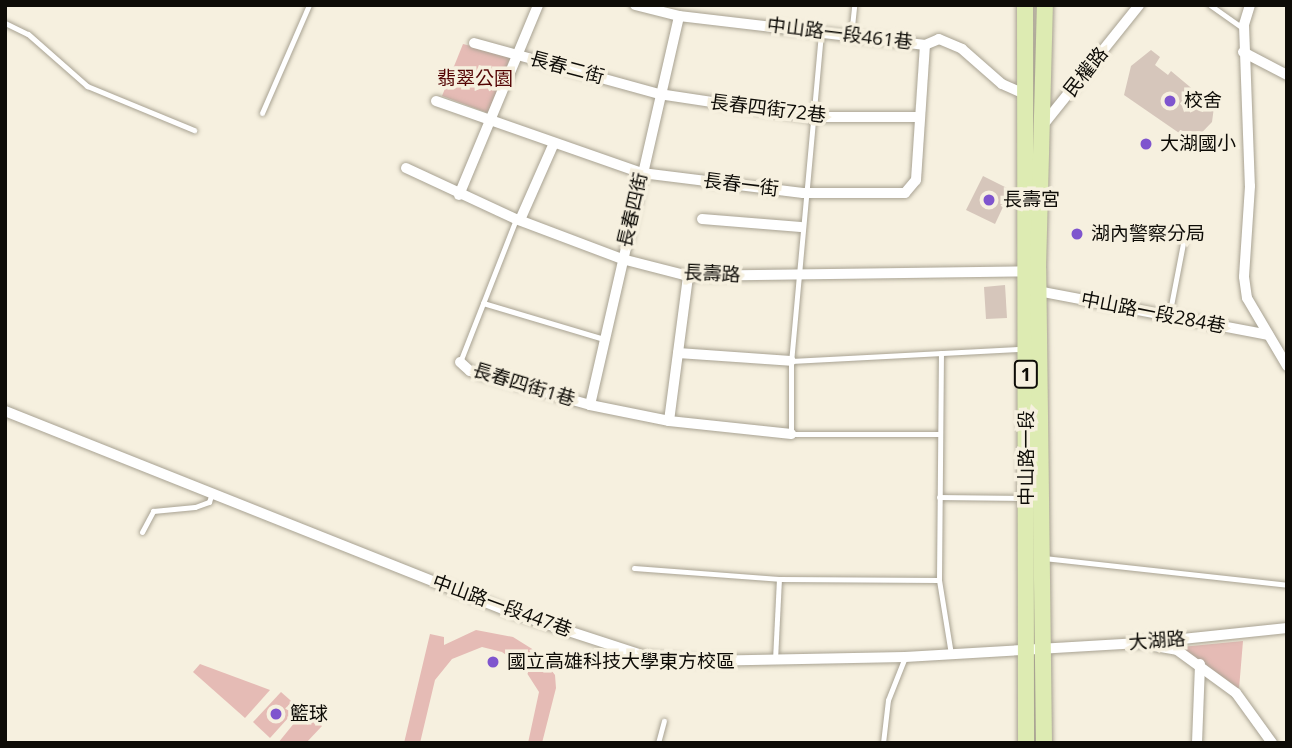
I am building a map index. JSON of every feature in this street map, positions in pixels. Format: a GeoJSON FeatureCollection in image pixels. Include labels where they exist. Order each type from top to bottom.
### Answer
{"type":"FeatureCollection","features":[{"type":"Feature","properties":{"kind":"main road","name":"中山路一段"},"geometry":{"type":"LineString","coordinates":[[1025,5],[1024,94],[1031,270],[1038,291],[1044,743]]}},
{"type":"Feature","properties":{"kind":"main road","name":"中山路一段"},"geometry":{"type":"LineString","coordinates":[[1026,743],[1026,349],[1043,125],[1045,5]]}},
{"type":"Feature","properties":{"kind":"street"},"geometry":{"type":"LineString","coordinates":[[458,195],[538,5]]}},
{"type":"Feature","properties":{"kind":"street","name":"中山路一段461巷"},"geometry":{"type":"LineString","coordinates":[[635,5],[679,16],[821,30],[851,36],[925,44],[939,39],[956,45],[1002,84],[1024,94]]}},
{"type":"Feature","properties":{"kind":"street","name":"民權路"},"geometry":{"type":"LineString","coordinates":[[1043,125],[1139,5]]}},
{"type":"Feature","properties":{"kind":"street"},"geometry":{"type":"LineString","coordinates":[[1250,5],[1244,29],[1243,52],[1250,186],[1244,277],[1247,298],[1287,366]]}},
{"type":"Feature","properties":{"kind":"street","name":"長春四街"},"geometry":{"type":"LineString","coordinates":[[590,405],[679,16]]}},
{"type":"Feature","properties":{"kind":"street","name":"長春二街"},"geometry":{"type":"LineString","coordinates":[[474,43],[659,94]]}},
{"type":"Feature","properties":{"kind":"street","name":"長春一街"},"geometry":{"type":"LineString","coordinates":[[436,102],[642,173],[803,193],[905,192],[916,180],[925,44]]}},
{"type":"Feature","properties":{"kind":"street"},"geometry":{"type":"LineString","coordinates":[[1243,52],[1287,75]]}},
{"type":"Feature","properties":{"kind":"street","name":"長春四街72巷"},"geometry":{"type":"LineString","coordinates":[[659,94],[811,117],[919,117]]}},
{"type":"Feature","properties":{"kind":"street"},"geometry":{"type":"LineString","coordinates":[[1026,126],[1043,125]]}},
{"type":"Feature","properties":{"kind":"street"},"geometry":{"type":"LineString","coordinates":[[518,219],[554,143]]}},
{"type":"Feature","properties":{"kind":"street","name":"長壽路"},"geometry":{"type":"LineString","coordinates":[[406,169],[458,195],[622,259],[688,276],[1031,270]]}},
{"type":"Feature","properties":{"kind":"street"},"geometry":{"type":"LineString","coordinates":[[702,219],[801,227]]}},
{"type":"Feature","properties":{"kind":"street"},"geometry":{"type":"LineString","coordinates":[[669,421],[688,276]]}},
{"type":"Feature","properties":{"kind":"street","name":"中山路一段284巷"},"geometry":{"type":"LineString","coordinates":[[1038,291],[1268,335]]}},
{"type":"Feature","properties":{"kind":"street"},"geometry":{"type":"LineString","coordinates":[[678,353],[791,361]]}},
{"type":"Feature","properties":{"kind":"street","name":"長春四街1巷"},"geometry":{"type":"LineString","coordinates":[[460,362],[470,371],[590,405],[669,421],[791,434]]}},
{"type":"Feature","properties":{"kind":"street","name":"中山路一段447巷"},"geometry":{"type":"LineString","coordinates":[[5,411],[510,612],[645,656],[775,660],[905,657],[1026,650]]}},
{"type":"Feature","properties":{"kind":"street","name":"大湖路"},"geometry":{"type":"LineString","coordinates":[[1026,650],[1144,643],[1287,628]]}},
{"type":"Feature","properties":{"kind":"street"},"geometry":{"type":"LineString","coordinates":[[1144,643],[1177,650],[1200,664],[1236,693],[1272,743]]}},
{"type":"Feature","properties":{"kind":"street"},"geometry":{"type":"LineString","coordinates":[[1197,743],[1200,664]]}},
{"type":"Feature","properties":{"kind":"lane"},"geometry":{"type":"LineString","coordinates":[[262,113],[309,5]]}},
{"type":"Feature","properties":{"kind":"lane"},"geometry":{"type":"LineString","coordinates":[[851,36],[854,5]]}},
{"type":"Feature","properties":{"kind":"lane"},"geometry":{"type":"LineString","coordinates":[[1210,5],[1244,29]]}},
{"type":"Feature","properties":{"kind":"lane"},"geometry":{"type":"LineString","coordinates":[[5,23],[28,34],[87,86],[194,130]]}},
{"type":"Feature","properties":{"kind":"lane"},"geometry":{"type":"LineString","coordinates":[[821,30],[803,193],[791,361],[791,434],[940,434]]}},
{"type":"Feature","properties":{"kind":"lane"},"geometry":{"type":"LineString","coordinates":[[460,362],[518,219]]}},
{"type":"Feature","properties":{"kind":"lane"},"geometry":{"type":"LineString","coordinates":[[1169,316],[1184,239]]}},
{"type":"Feature","properties":{"kind":"lane"},"geometry":{"type":"LineString","coordinates":[[483,303],[604,340]]}},
{"type":"Feature","properties":{"kind":"lane"},"geometry":{"type":"LineString","coordinates":[[791,361],[1026,349]]}},
{"type":"Feature","properties":{"kind":"lane"},"geometry":{"type":"LineString","coordinates":[[941,353],[939,580],[951,654]]}},
{"type":"Feature","properties":{"kind":"lane"},"geometry":{"type":"LineString","coordinates":[[142,532],[153,511],[195,507],[209,502],[212,494]]}},
{"type":"Feature","properties":{"kind":"lane"},"geometry":{"type":"LineString","coordinates":[[939,497],[1028,498]]}},
{"type":"Feature","properties":{"kind":"lane"},"geometry":{"type":"LineString","coordinates":[[1041,557],[1287,585]]}},
{"type":"Feature","properties":{"kind":"lane"},"geometry":{"type":"LineString","coordinates":[[634,568],[779,579],[939,580]]}},
{"type":"Feature","properties":{"kind":"lane"},"geometry":{"type":"LineString","coordinates":[[775,660],[779,579]]}},
{"type":"Feature","properties":{"kind":"lane"},"geometry":{"type":"LineString","coordinates":[[883,743],[887,700],[905,657]]}},
{"type":"Feature","properties":{"kind":"lane"},"geometry":{"type":"LineString","coordinates":[[658,743],[664,721]]}},
{"type":"Feature","properties":{"kind":"green space","name":"翡翠公園"},"geometry":{"type":"Polygon","coordinates":[[[463,44],[511,56],[488,113],[442,96],[463,44]]]}},
{"type":"Feature","properties":{"kind":"green space"},"geometry":{"type":"Polygon","coordinates":[[[476,630],[513,637],[537,652],[555,675],[556,688],[542,743],[528,743],[539,692],[523,667],[502,652],[482,647],[452,659],[435,680],[420,743],[404,743],[430,634],[444,637],[444,645],[476,630]]]}},
{"type":"Feature","properties":{"kind":"green space"},"geometry":{"type":"Polygon","coordinates":[[[1243,641],[1239,689],[1181,647],[1243,641]]]}},
{"type":"Feature","properties":{"kind":"green space"},"geometry":{"type":"Polygon","coordinates":[[[200,664],[270,690],[245,718],[193,672],[200,664]]]}},
{"type":"Feature","properties":{"kind":"green space","name":"籃球"},"geometry":{"type":"Polygon","coordinates":[[[281,692],[298,707],[270,738],[253,722],[281,692]]]}},
{"type":"Feature","properties":{"kind":"green space","name":"籃球"},"geometry":{"type":"Polygon","coordinates":[[[304,711],[322,726],[306,743],[278,743],[304,711]]]}},
{"type":"Feature","properties":{"kind":"building","name":"校舍"},"geometry":{"type":"Polygon","coordinates":[[[1151,50],[1160,57],[1155,65],[1168,75],[1171,71],[1214,107],[1212,122],[1185,150],[1179,146],[1182,135],[1124,95],[1131,66],[1151,50]]]}},
{"type":"Feature","properties":{"kind":"building","name":"長壽宮"},"geometry":{"type":"Polygon","coordinates":[[[983,176],[1011,190],[995,224],[966,210],[983,176]]]}},
{"type":"Feature","properties":{"kind":"building"},"geometry":{"type":"Polygon","coordinates":[[[1005,285],[1007,318],[986,319],[984,287],[1005,285]]]}},
{"type":"Feature","properties":{"kind":"place","name":"校舍"},"geometry":{"type":"Point","coordinates":[1170,101]}},
{"type":"Feature","properties":{"kind":"place","name":"大湖國小"},"geometry":{"type":"Point","coordinates":[1146,144]}},
{"type":"Feature","properties":{"kind":"place","name":"長壽宮"},"geometry":{"type":"Point","coordinates":[989,200]}},
{"type":"Feature","properties":{"kind":"place","name":"湖內警察分局"},"geometry":{"type":"Point","coordinates":[1077,234]}},
{"type":"Feature","properties":{"kind":"place","name":"國立高雄科技大學東方校區"},"geometry":{"type":"Point","coordinates":[493,662]}},
{"type":"Feature","properties":{"kind":"place","name":"籃球"},"geometry":{"type":"Point","coordinates":[276,714]}}]}
